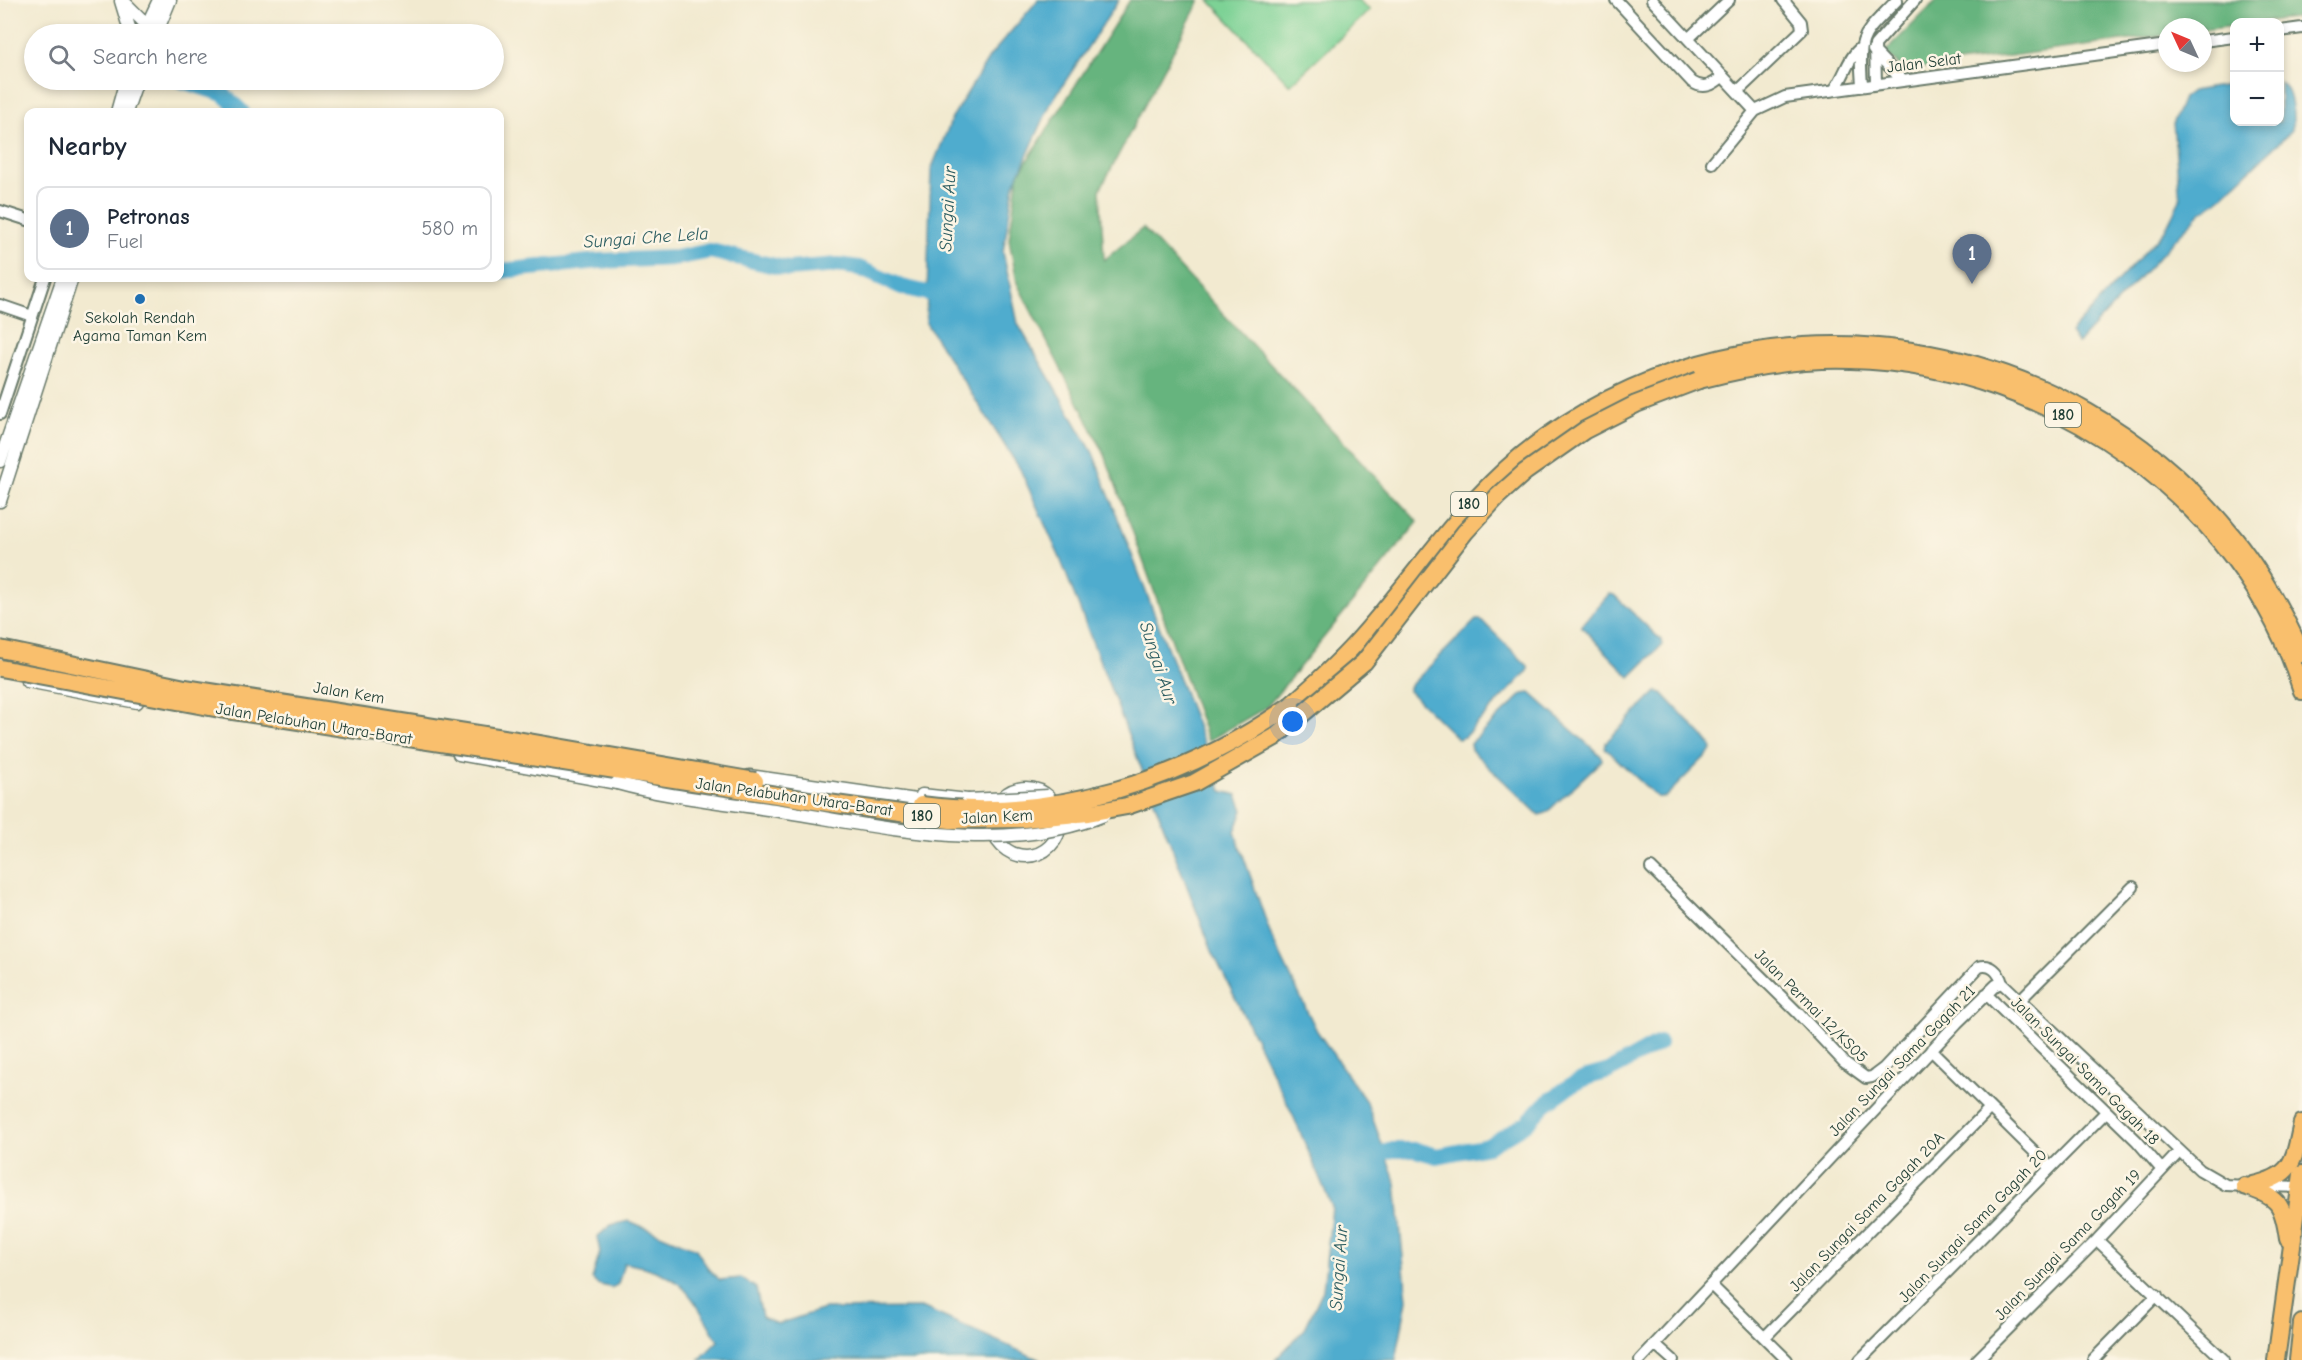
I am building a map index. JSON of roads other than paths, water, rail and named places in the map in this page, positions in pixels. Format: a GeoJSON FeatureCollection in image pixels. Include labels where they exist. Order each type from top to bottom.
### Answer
{"type":"FeatureCollection","features":[{"type":"Feature","properties":{"kind":"main road","name":"Jalan Pelabuhan Utara-Barat"},"geometry":{"type":"LineString","coordinates":[[0,668],[220,710],[828,803],[951,819],[1023,819],[1088,813],[1127,806],[1194,783],[1275,737],[1364,662],[1465,532],[1498,496],[1525,472],[1585,430],[1730,354],[1829,344],[1928,352],[1978,364],[2020,377],[2121,432],[2174,474],[2217,517],[2258,573],[2302,654]]}},
{"type":"Feature","properties":{"kind":"main road","name":"Jalan Pelabuhan Utara-Barat"},"geometry":{"type":"LineString","coordinates":[[0,647],[185,688],[510,738],[705,773],[928,806],[971,809],[1068,801],[1127,788],[1185,766],[1243,737],[1291,705],[1358,641],[1461,513],[1521,454],[1570,420],[1617,394],[1656,377],[1780,363],[1852,360],[1942,371],[1990,384],[2069,418],[2134,460],[2179,496],[2257,595],[2285,649],[2302,691]]}},
{"type":"Feature","properties":{"kind":"main road"},"geometry":{"type":"LineString","coordinates":[[2248,1186],[2272,1181],[2289,1168],[2296,1154],[2302,1123]]}},
{"type":"Feature","properties":{"kind":"main road"},"geometry":{"type":"LineString","coordinates":[[2276,1360],[2302,1182]]}},
{"type":"Feature","properties":{"kind":"main road"},"geometry":{"type":"LineString","coordinates":[[2248,1186],[2268,1194],[2279,1203],[2285,1218],[2291,1261]]}},
{"type":"Feature","properties":{"kind":"main road"},"geometry":{"type":"LineString","coordinates":[[2298,1360],[2302,1323]]}},
{"type":"Feature","properties":{"kind":"street"},"geometry":{"type":"LineString","coordinates":[[122,0],[143,24]]}},
{"type":"Feature","properties":{"kind":"street"},"geometry":{"type":"LineString","coordinates":[[122,0],[128,24]]}},
{"type":"Feature","properties":{"kind":"street"},"geometry":{"type":"LineString","coordinates":[[144,0],[159,10]]}},
{"type":"Feature","properties":{"kind":"street"},"geometry":{"type":"LineString","coordinates":[[153,24],[159,10],[170,0]]}},
{"type":"Feature","properties":{"kind":"street"},"geometry":{"type":"LineString","coordinates":[[1616,0],[1692,82],[1698,86],[1710,86],[1723,76]]}},
{"type":"Feature","properties":{"kind":"street"},"geometry":{"type":"LineString","coordinates":[[1652,0],[1755,111]]}},
{"type":"Feature","properties":{"kind":"street"},"geometry":{"type":"LineString","coordinates":[[1688,39],[1729,0]]}},
{"type":"Feature","properties":{"kind":"street"},"geometry":{"type":"LineString","coordinates":[[1738,91],[1802,30],[1801,22],[1783,0]]}},
{"type":"Feature","properties":{"kind":"street"},"geometry":{"type":"LineString","coordinates":[[1834,90],[1868,30],[1898,0]]}},
{"type":"Feature","properties":{"kind":"street"},"geometry":{"type":"LineString","coordinates":[[1876,84],[1873,50],[1879,39],[1915,0]]}},
{"type":"Feature","properties":{"kind":"street"},"geometry":{"type":"LineString","coordinates":[[2284,31],[2302,28]]}},
{"type":"Feature","properties":{"kind":"street"},"geometry":{"type":"LineString","coordinates":[[2284,32],[2302,39]]}},
{"type":"Feature","properties":{"kind":"street"},"geometry":{"type":"LineString","coordinates":[[2212,40],[2230,38]]}},
{"type":"Feature","properties":{"kind":"street","name":"Jalan Selat"},"geometry":{"type":"LineString","coordinates":[[1712,163],[1755,111],[1785,97],[2158,46]]}},
{"type":"Feature","properties":{"kind":"street"},"geometry":{"type":"LineString","coordinates":[[1859,49],[1862,85]]}},
{"type":"Feature","properties":{"kind":"street"},"geometry":{"type":"LineString","coordinates":[[1873,50],[1902,80]]}},
{"type":"Feature","properties":{"kind":"street"},"geometry":{"type":"LineString","coordinates":[[118,108],[124,90]]}},
{"type":"Feature","properties":{"kind":"street"},"geometry":{"type":"LineString","coordinates":[[127,108],[134,90]]}},
{"type":"Feature","properties":{"kind":"street"},"geometry":{"type":"LineString","coordinates":[[0,211],[24,219]]}},
{"type":"Feature","properties":{"kind":"street"},"geometry":{"type":"LineString","coordinates":[[1,408],[44,282]]}},
{"type":"Feature","properties":{"kind":"street"},"geometry":{"type":"LineString","coordinates":[[0,461],[62,282]]}},
{"type":"Feature","properties":{"kind":"street"},"geometry":{"type":"LineString","coordinates":[[0,501],[71,282]]}},
{"type":"Feature","properties":{"kind":"street"},"geometry":{"type":"LineString","coordinates":[[0,305],[32,316]]}},
{"type":"Feature","properties":{"kind":"street","name":"Jalan Kem"},"geometry":{"type":"LineString","coordinates":[[0,647],[101,668],[694,766],[913,800],[996,806]]}},
{"type":"Feature","properties":{"kind":"street","name":"Jalan Kem"},"geometry":{"type":"LineString","coordinates":[[0,673],[85,694],[467,755],[744,806],[965,837],[1068,828],[1127,806]]}},
{"type":"Feature","properties":{"kind":"street","name":"Jalan Kem"},"geometry":{"type":"LineString","coordinates":[[694,766],[968,800],[1020,799],[1127,788]]}},
{"type":"Feature","properties":{"kind":"street","name":"Jalan Kem"},"geometry":{"type":"LineString","coordinates":[[617,783],[689,788],[942,826],[992,828]]}},
{"type":"Feature","properties":{"kind":"street"},"geometry":{"type":"LineString","coordinates":[[1023,788],[1044,793],[1058,809],[1058,831],[1047,848],[1038,853],[1019,855],[1002,847],[992,828],[996,806],[1012,791],[1023,788]]}},
{"type":"Feature","properties":{"kind":"street","name":"Jalan Permai 12/KS05"},"geometry":{"type":"LineString","coordinates":[[1651,868],[1853,1071],[1866,1078],[1872,1077],[1884,1068],[1979,968],[1986,966],[1993,969],[2002,983]]}},
{"type":"Feature","properties":{"kind":"street"},"geometry":{"type":"LineString","coordinates":[[2021,999],[2133,886]]}},
{"type":"Feature","properties":{"kind":"street"},"geometry":{"type":"LineString","coordinates":[[2002,983],[2180,1151],[2213,1179],[2226,1185],[2248,1186],[2302,1182]]}},
{"type":"Feature","properties":{"kind":"street","name":"Jalan Sungai Sama Gagah 21"},"geometry":{"type":"LineString","coordinates":[[1640,1360],[1931,1050],[1986,994],[2002,983]]}},
{"type":"Feature","properties":{"kind":"street","name":"Jalan Sungai Sama Gagah 18"},"geometry":{"type":"LineString","coordinates":[[1986,994],[2162,1170]]}},
{"type":"Feature","properties":{"kind":"street"},"geometry":{"type":"LineString","coordinates":[[1931,1050],[2050,1167]]}},
{"type":"Feature","properties":{"kind":"street","name":"Jalan Sungai Sama Gagah 20A"},"geometry":{"type":"LineString","coordinates":[[1765,1337],[1990,1108]]}},
{"type":"Feature","properties":{"kind":"street","name":"Jalan Sungai Sama Gagah 20"},"geometry":{"type":"LineString","coordinates":[[1860,1360],[1930,1293],[2050,1167],[2106,1112]]}},
{"type":"Feature","properties":{"kind":"street","name":"Jalan Sungai Sama Gagah 19"},"geometry":{"type":"LineString","coordinates":[[1977,1360],[2097,1240],[2180,1151]]}},
{"type":"Feature","properties":{"kind":"street"},"geometry":{"type":"LineString","coordinates":[[2097,1240],[2224,1360]]}},
{"type":"Feature","properties":{"kind":"street"},"geometry":{"type":"LineString","coordinates":[[1711,1285],[1787,1360]]}},
{"type":"Feature","properties":{"kind":"street"},"geometry":{"type":"LineString","coordinates":[[2092,1360],[2157,1295]]}},
{"type":"Feature","properties":{"kind":"street"},"geometry":{"type":"LineString","coordinates":[[1655,1344],[1672,1360]]}},
{"type":"Feature","properties":{"kind":"water","name":"Sungai Aur"},"geometry":{"type":"Polygon","coordinates":[[[1038,0],[1119,0],[1051,103],[1014,185],[1003,252],[1018,324],[1093,453],[1222,791],[1237,795],[1243,810],[1235,832],[1272,938],[1317,1031],[1367,1103],[1396,1183],[1407,1300],[1396,1360],[1275,1360],[1304,1330],[1323,1290],[1332,1207],[1292,1113],[1212,951],[1060,558],[1020,469],[926,323],[931,170],[953,116],[990,56],[1038,0]]]}},
{"type":"Feature","properties":{"kind":"water"},"geometry":{"type":"Polygon","coordinates":[[[2230,85],[2230,126],[2284,126],[2284,85],[2293,111],[2292,130],[2216,202],[2200,213],[2078,343],[2070,333],[2165,230],[2180,200],[2173,122],[2183,98],[2192,91],[2230,85]]]}},
{"type":"Feature","properties":{"kind":"water"},"geometry":{"type":"Polygon","coordinates":[[[1609,594],[1614,595],[1661,640],[1662,645],[1630,677],[1581,626],[1609,594]]]}},
{"type":"Feature","properties":{"kind":"water"},"geometry":{"type":"Polygon","coordinates":[[[1476,620],[1481,620],[1528,666],[1528,671],[1464,737],[1458,739],[1409,691],[1409,687],[1476,620]]]}},
{"type":"Feature","properties":{"kind":"water"},"geometry":{"type":"Polygon","coordinates":[[[1656,692],[1662,693],[1711,745],[1712,750],[1665,797],[1657,797],[1605,748],[1606,742],[1656,692]]]}},
{"type":"Feature","properties":{"kind":"water"},"geometry":{"type":"Polygon","coordinates":[[[1530,693],[1601,756],[1602,760],[1546,813],[1539,815],[1471,750],[1470,744],[1523,694],[1530,693]]]}},
{"type":"Feature","properties":{"kind":"water"},"geometry":{"type":"Polygon","coordinates":[[[629,1221],[696,1249],[709,1270],[720,1280],[741,1278],[756,1288],[762,1317],[778,1324],[824,1309],[924,1308],[1040,1360],[699,1360],[718,1341],[692,1298],[673,1279],[644,1267],[624,1263],[618,1284],[612,1288],[597,1284],[592,1279],[600,1252],[597,1237],[611,1225],[629,1221]]]}},
{"type":"Feature","properties":{"kind":"waterway","name":"Sungai Che Lela"},"geometry":{"type":"LineString","coordinates":[[210,90],[223,94],[238,108]]}},
{"type":"Feature","properties":{"kind":"waterway","name":"Sungai Che Lela"},"geometry":{"type":"LineString","coordinates":[[504,271],[599,261],[676,258],[710,251],[788,269],[838,265],[859,268],[902,287],[949,298]]}},
{"type":"Feature","properties":{"kind":"waterway"},"geometry":{"type":"LineString","coordinates":[[1365,1160],[1391,1150],[1416,1150],[1437,1156],[1488,1146],[1527,1123],[1545,1104],[1570,1086],[1588,1077],[1609,1071],[1659,1043]]}},
{"type":"Feature","properties":{"kind":"place","name":"Petronas"},"geometry":{"type":"Point","coordinates":[1972,284]}},
{"type":"Feature","properties":{"kind":"place","name":"Sekolah Rendah Agama Taman Kem"},"geometry":{"type":"Point","coordinates":[140,299]}}]}
